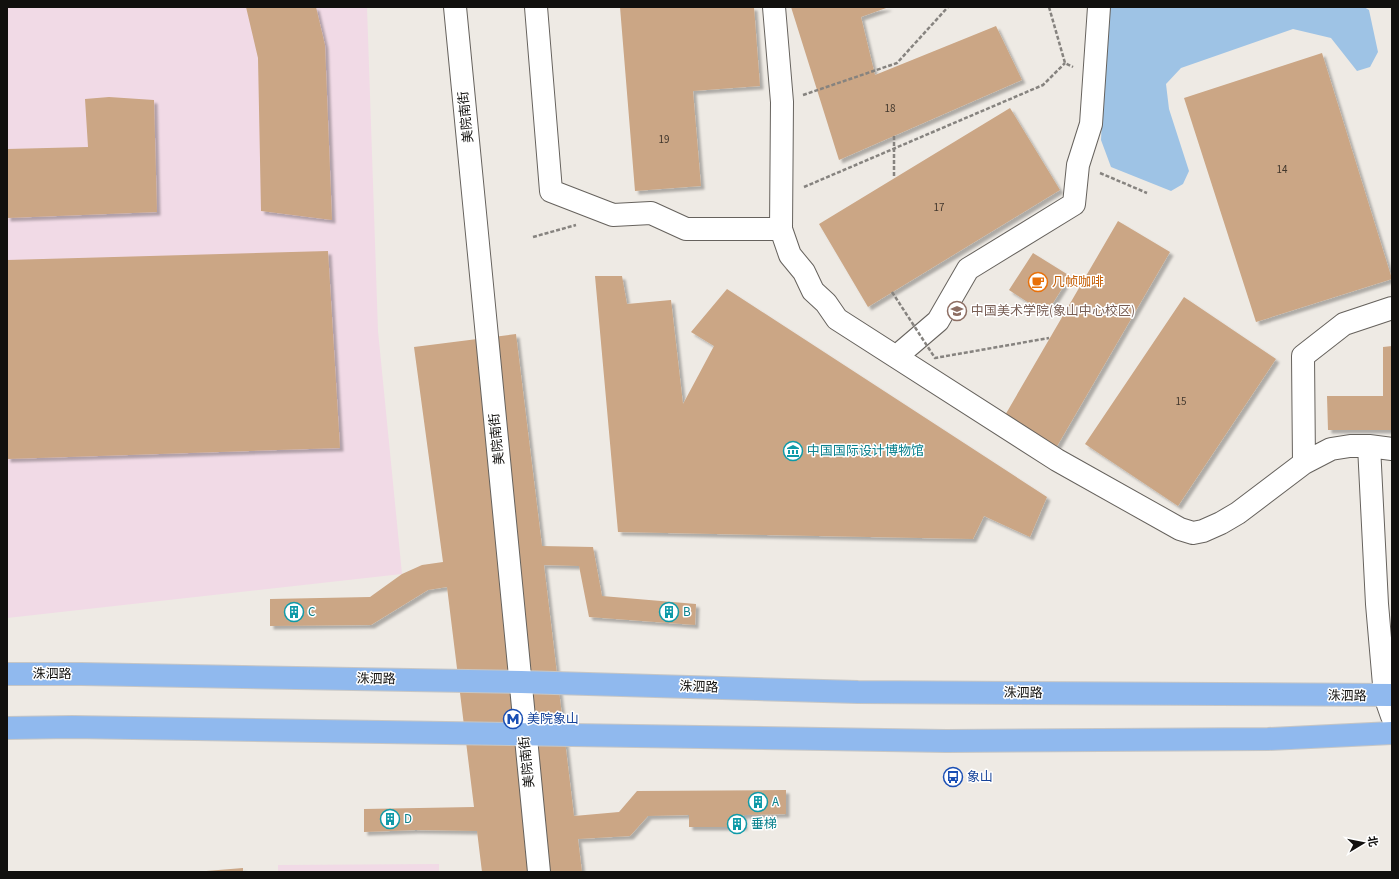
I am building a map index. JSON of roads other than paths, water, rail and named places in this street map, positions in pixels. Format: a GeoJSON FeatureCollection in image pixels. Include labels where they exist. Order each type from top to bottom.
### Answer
{"type":"FeatureCollection","features":[{"type":"Feature","properties":{"kind":"main road","name":"洙泗路"},"geometry":{"type":"LineString","coordinates":[[7,674],[521,682],[858,692],[1390,702]]}},
{"type":"Feature","properties":{"kind":"main road"},"geometry":{"type":"LineString","coordinates":[[7,728],[72,727],[946,741],[1268,739],[1392,733]]}},
{"type":"Feature","properties":{"kind":"street","name":"美院南街"},"geometry":{"type":"LineString","coordinates":[[455,7],[521,682],[524,734],[538,872]]}},
{"type":"Feature","properties":{"kind":"street"},"geometry":{"type":"LineString","coordinates":[[536,7],[551,190],[613,215],[651,213],[686,229],[781,229]]}},
{"type":"Feature","properties":{"kind":"street"},"geometry":{"type":"LineString","coordinates":[[774,7],[782,102],[781,229],[790,256],[804,272],[813,292],[826,303],[838,319],[1057,460],[1180,529],[1192,533],[1203,531],[1238,513],[1304,463],[1332,449],[1350,446],[1368,446],[1392,449]]}},
{"type":"Feature","properties":{"kind":"street"},"geometry":{"type":"LineString","coordinates":[[897,356],[938,321],[968,269],[1074,204],[1078,165],[1090,124],[1099,7]]}},
{"type":"Feature","properties":{"kind":"street"},"geometry":{"type":"LineString","coordinates":[[1304,463],[1303,356],[1344,324],[1392,308]]}},
{"type":"Feature","properties":{"kind":"street"},"geometry":{"type":"LineString","coordinates":[[1368,446],[1385,602],[1390,702]]}},
{"type":"Feature","properties":{"kind":"water"},"geometry":{"type":"Polygon","coordinates":[[[1107,7],[1364,7],[1369,10],[1378,52],[1370,67],[1357,71],[1331,38],[1293,29],[1181,68],[1166,84],[1169,109],[1189,171],[1183,184],[1171,191],[1111,167],[1101,140],[1107,7]]]}},
{"type":"Feature","properties":{"kind":"place","name":"几帧咖啡"},"geometry":{"type":"Point","coordinates":[1038,282]}},
{"type":"Feature","properties":{"kind":"place","name":"中国美术学院(象山中心校区)"},"geometry":{"type":"Point","coordinates":[957,311]}},
{"type":"Feature","properties":{"kind":"place","name":"中国国际设计博物馆"},"geometry":{"type":"Point","coordinates":[793,451]}},
{"type":"Feature","properties":{"kind":"place","name":"C"},"geometry":{"type":"Point","coordinates":[294,612]}},
{"type":"Feature","properties":{"kind":"place","name":"B"},"geometry":{"type":"Point","coordinates":[669,612]}},
{"type":"Feature","properties":{"kind":"place","name":"美院象山"},"geometry":{"type":"Point","coordinates":[513,719]}},
{"type":"Feature","properties":{"kind":"place","name":"象山"},"geometry":{"type":"Point","coordinates":[953,777]}},
{"type":"Feature","properties":{"kind":"place","name":"A"},"geometry":{"type":"Point","coordinates":[758,802]}},
{"type":"Feature","properties":{"kind":"place","name":"D"},"geometry":{"type":"Point","coordinates":[390,819]}},
{"type":"Feature","properties":{"kind":"place","name":"垂梯"},"geometry":{"type":"Point","coordinates":[737,824]}}]}
